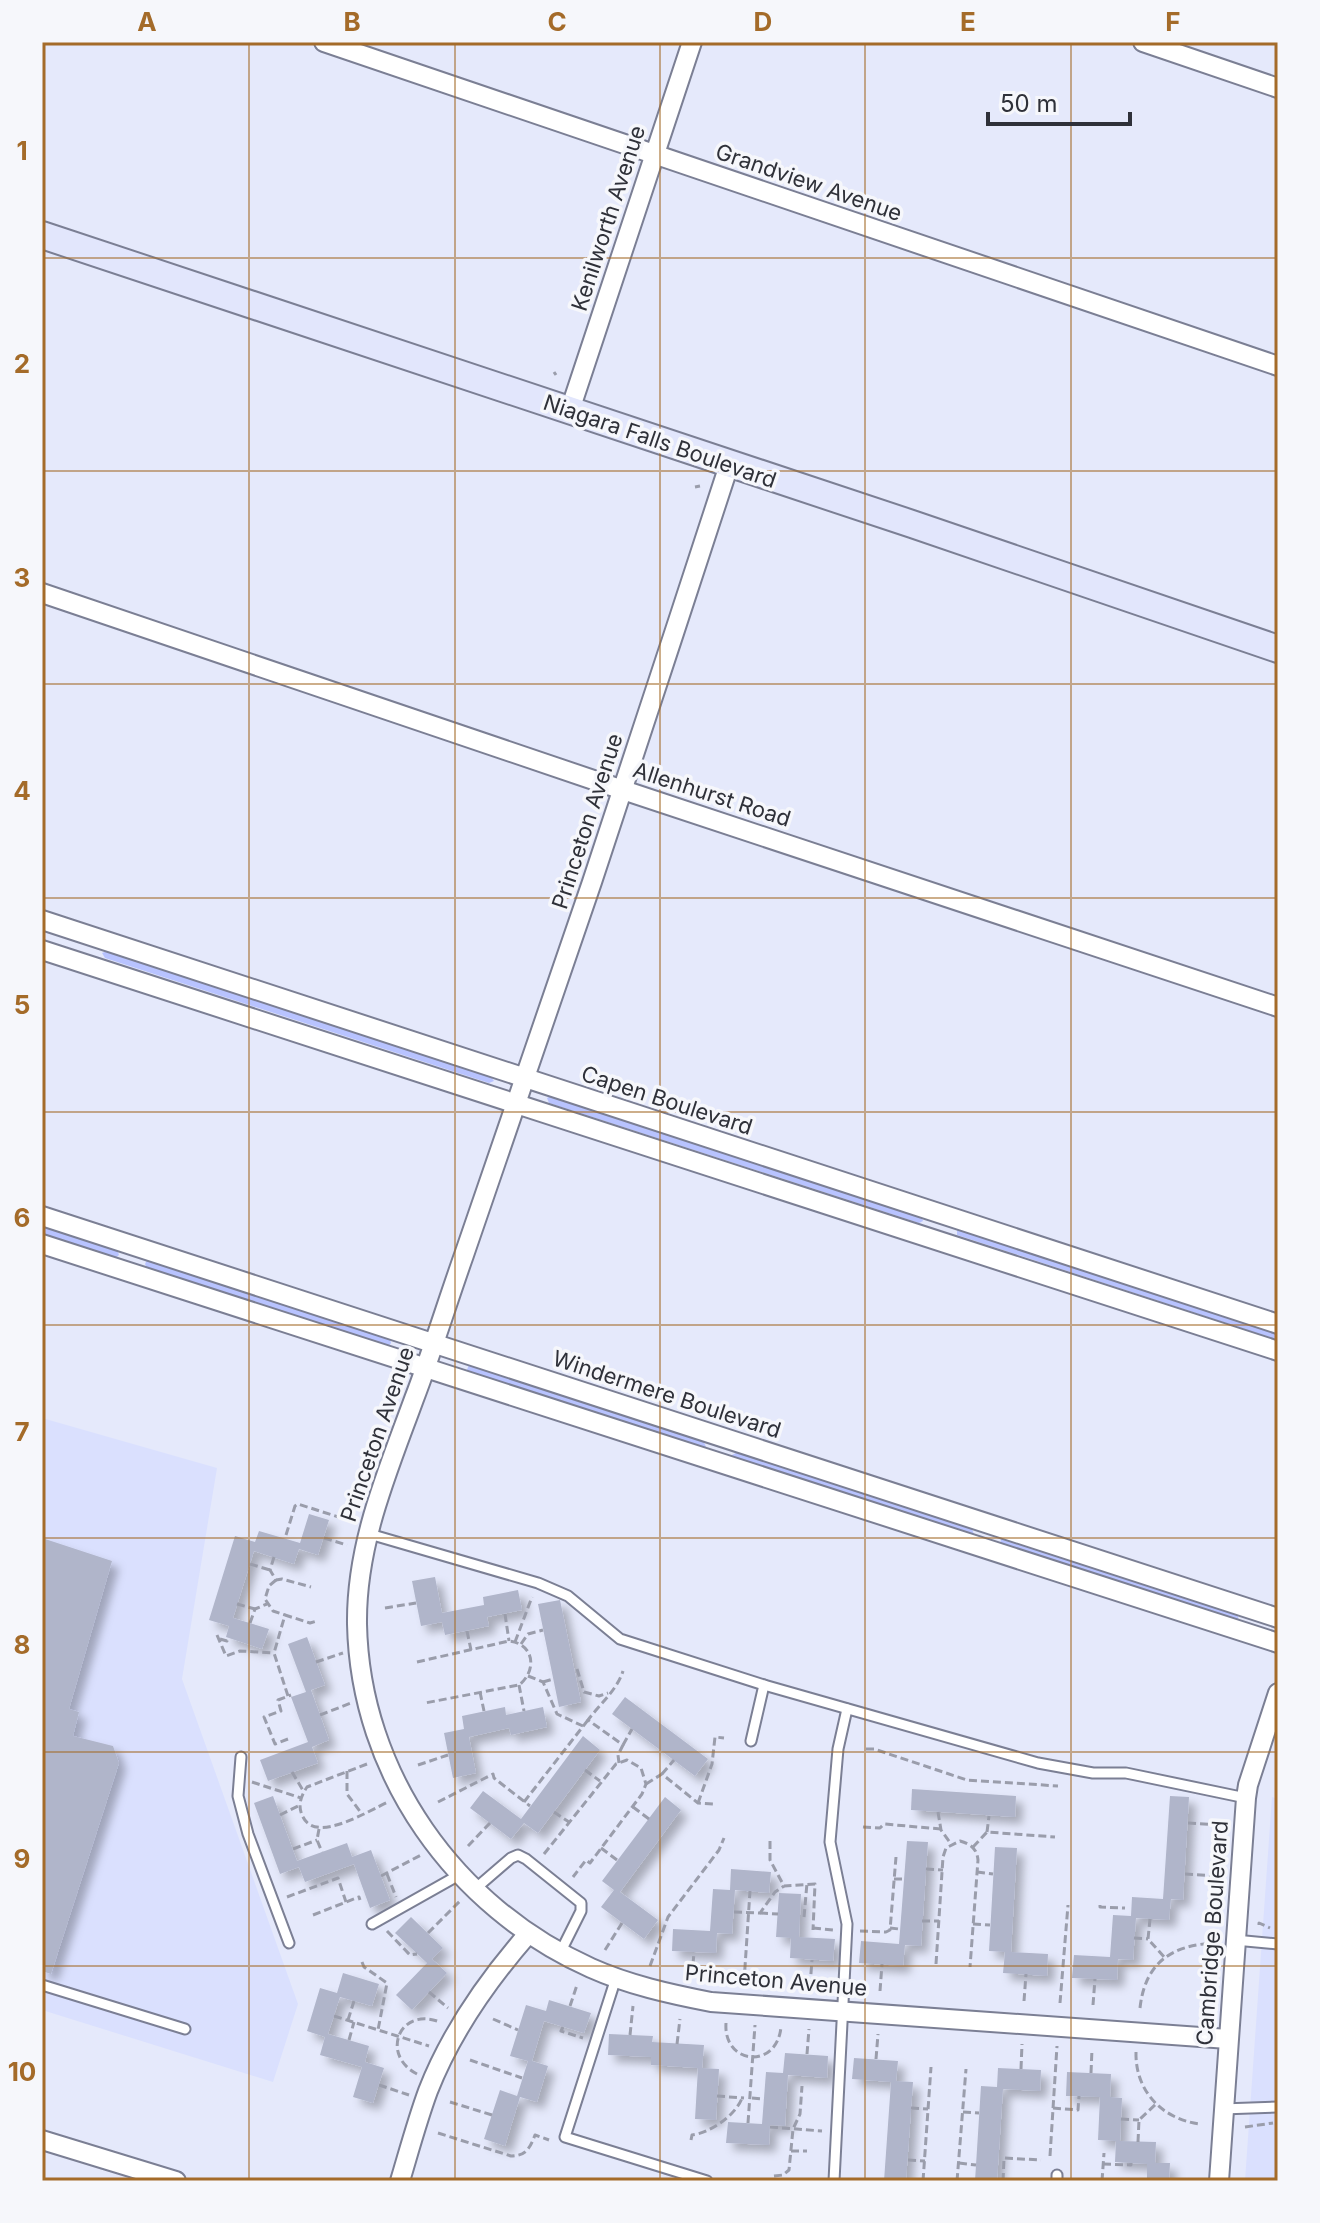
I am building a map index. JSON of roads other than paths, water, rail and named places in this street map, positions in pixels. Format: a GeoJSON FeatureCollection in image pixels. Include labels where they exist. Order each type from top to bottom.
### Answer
{"type":"FeatureCollection","features":[{"type":"Feature","properties":{"kind":"main road","name":"Niagara Falls Boulevard"},"geometry":{"type":"LineString","coordinates":[[42,235],[1278,649]]}},
{"type":"Feature","properties":{"kind":"street","name":"Grandview Avenue"},"geometry":{"type":"LineString","coordinates":[[324,42],[1278,366]]}},
{"type":"Feature","properties":{"kind":"street","name":"Kenilworth Avenue"},"geometry":{"type":"LineString","coordinates":[[570,410],[692,42]]}},
{"type":"Feature","properties":{"kind":"street"},"geometry":{"type":"LineString","coordinates":[[1143,42],[1278,88]]}},
{"type":"Feature","properties":{"kind":"street","name":"Princeton Avenue"},"geometry":{"type":"LineString","coordinates":[[729,465],[623,790],[426,1368],[366,1533],[357,1624],[367,1702],[377,1739],[404,1799],[432,1843],[459,1875],[467,1895],[560,1953],[616,1978],[711,2002],[1228,2039]]}},
{"type":"Feature","properties":{"kind":"street","name":"Allenhurst Road"},"geometry":{"type":"LineString","coordinates":[[42,593],[1278,1007]]}},
{"type":"Feature","properties":{"kind":"street","name":"Capen Boulevard"},"geometry":{"type":"LineString","coordinates":[[42,920],[1278,1324]]}},
{"type":"Feature","properties":{"kind":"street"},"geometry":{"type":"LineString","coordinates":[[42,950],[1278,1351]]}},
{"type":"Feature","properties":{"kind":"street","name":"Windermere Boulevard"},"geometry":{"type":"LineString","coordinates":[[42,1216],[1278,1618]]}},
{"type":"Feature","properties":{"kind":"street"},"geometry":{"type":"LineString","coordinates":[[42,1244],[1278,1643]]}},
{"type":"Feature","properties":{"kind":"street","name":"Cambridge Boulevard"},"geometry":{"type":"LineString","coordinates":[[1219,2181],[1246,1798],[1278,1693]]}},
{"type":"Feature","properties":{"kind":"street"},"geometry":{"type":"LineString","coordinates":[[400,2181],[428,2092],[447,2049],[488,1982],[528,1934]]}},
{"type":"Feature","properties":{"kind":"street"},"geometry":{"type":"LineString","coordinates":[[42,2140],[176,2181]]}},
{"type":"Feature","properties":{"kind":"lane"},"geometry":{"type":"LineString","coordinates":[[80,963],[90,936]]}},
{"type":"Feature","properties":{"kind":"lane"},"geometry":{"type":"LineString","coordinates":[[937,1240],[945,1216]]}},
{"type":"Feature","properties":{"kind":"lane"},"geometry":{"type":"LineString","coordinates":[[127,1271],[134,1246]]}},
{"type":"Feature","properties":{"kind":"lane"},"geometry":{"type":"LineString","coordinates":[[717,1462],[725,1438]]}},
{"type":"Feature","properties":{"kind":"lane"},"geometry":{"type":"LineString","coordinates":[[982,1548],[989,1524]]}},
{"type":"Feature","properties":{"kind":"lane"},"geometry":{"type":"LineString","coordinates":[[366,1533],[538,1583],[568,1596],[620,1639],[764,1685],[1038,1763],[1093,1773],[1126,1773],[1246,1798]]}},
{"type":"Feature","properties":{"kind":"lane"},"geometry":{"type":"LineString","coordinates":[[751,1741],[764,1685]]}},
{"type":"Feature","properties":{"kind":"lane"},"geometry":{"type":"LineString","coordinates":[[834,2181],[847,1924],[830,1842],[839,1741],[847,1709]]}},
{"type":"Feature","properties":{"kind":"lane"},"geometry":{"type":"LineString","coordinates":[[241,1757],[238,1796],[248,1834],[289,1943]]}},
{"type":"Feature","properties":{"kind":"lane"},"geometry":{"type":"LineString","coordinates":[[467,1895],[511,1858],[518,1855],[526,1859],[581,1903],[581,1911],[560,1953]]}},
{"type":"Feature","properties":{"kind":"lane"},"geometry":{"type":"LineString","coordinates":[[372,1924],[459,1875]]}},
{"type":"Feature","properties":{"kind":"lane"},"geometry":{"type":"LineString","coordinates":[[1235,1940],[1278,1944]]}},
{"type":"Feature","properties":{"kind":"lane"},"geometry":{"type":"LineString","coordinates":[[616,1978],[565,2137],[707,2181]]}},
{"type":"Feature","properties":{"kind":"lane"},"geometry":{"type":"LineString","coordinates":[[42,1985],[185,2029]]}},
{"type":"Feature","properties":{"kind":"lane"},"geometry":{"type":"LineString","coordinates":[[1222,2109],[1278,2107]]}}]}
